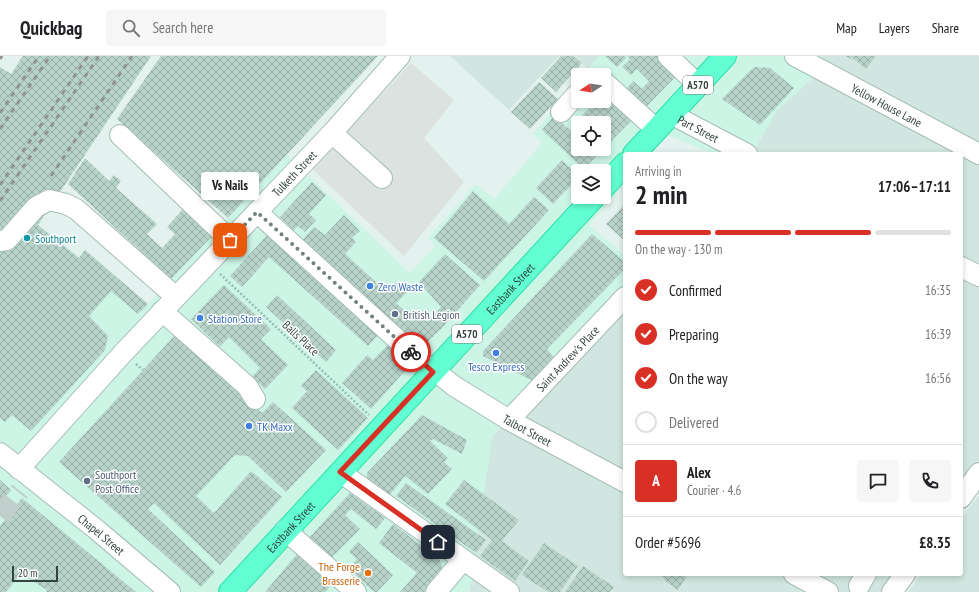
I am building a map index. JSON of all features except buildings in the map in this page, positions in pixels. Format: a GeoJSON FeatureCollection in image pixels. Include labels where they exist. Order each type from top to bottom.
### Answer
{"type":"FeatureCollection","features":[{"type":"Feature","properties":{"kind":"highway","name":"A570"},"geometry":{"type":"LineString","coordinates":[[636,152],[725,56]]}},
{"type":"Feature","properties":{"kind":"highway"},"geometry":{"type":"LineString","coordinates":[[611,179],[623,166]]}},
{"type":"Feature","properties":{"kind":"highway","name":"Eastbank Street"},"geometry":{"type":"LineString","coordinates":[[230,592],[588,204]]}},
{"type":"Feature","properties":{"kind":"street","name":"Tulketh Street"},"geometry":{"type":"LineString","coordinates":[[23,480],[120,357],[332,133],[400,56]]}},
{"type":"Feature","properties":{"kind":"street"},"geometry":{"type":"LineString","coordinates":[[668,56],[698,85]]}},
{"type":"Feature","properties":{"kind":"street","name":"Yellow House Lane"},"geometry":{"type":"LineString","coordinates":[[795,56],[979,154]]}},
{"type":"Feature","properties":{"kind":"street"},"geometry":{"type":"LineString","coordinates":[[611,88],[656,130]]}},
{"type":"Feature","properties":{"kind":"street"},"geometry":{"type":"LineString","coordinates":[[561,112],[571,101]]}},
{"type":"Feature","properties":{"kind":"street","name":"Part Street"},"geometry":{"type":"LineString","coordinates":[[671,114],[742,152]]}},
{"type":"Feature","properties":{"kind":"street"},"geometry":{"type":"LineString","coordinates":[[332,133],[382,178]]}},
{"type":"Feature","properties":{"kind":"street"},"geometry":{"type":"LineString","coordinates":[[120,135],[230,240]]}},
{"type":"Feature","properties":{"kind":"street"},"geometry":{"type":"LineString","coordinates":[[0,241],[7,240],[36,207],[49,200],[66,204],[76,209],[247,386],[255,399]]}},
{"type":"Feature","properties":{"kind":"street","name":"Talbot Street"},"geometry":{"type":"LineString","coordinates":[[257,212],[433,371],[454,386],[509,420],[623,481]]}},
{"type":"Feature","properties":{"kind":"street"},"geometry":{"type":"LineString","coordinates":[[963,268],[979,276]]}},
{"type":"Feature","properties":{"kind":"street","name":"Saint Andrew's Place"},"geometry":{"type":"LineString","coordinates":[[509,420],[623,299]]}},
{"type":"Feature","properties":{"kind":"street","name":"Chapel Street"},"geometry":{"type":"LineString","coordinates":[[0,453],[23,480],[97,530],[170,592]]}},
{"type":"Feature","properties":{"kind":"street"},"geometry":{"type":"LineString","coordinates":[[340,472],[509,592]]}},
{"type":"Feature","properties":{"kind":"street"},"geometry":{"type":"LineString","coordinates":[[963,495],[979,473]]}},
{"type":"Feature","properties":{"kind":"street"},"geometry":{"type":"LineString","coordinates":[[286,530],[356,592]]}},
{"type":"Feature","properties":{"kind":"street"},"geometry":{"type":"LineString","coordinates":[[436,592],[463,560]]}},
{"type":"Feature","properties":{"kind":"street"},"geometry":{"type":"LineString","coordinates":[[798,576],[828,592]]}},
{"type":"Feature","properties":{"kind":"street"},"geometry":{"type":"LineString","coordinates":[[892,592],[903,576]]}},
{"type":"Feature","properties":{"kind":"path","name":"Balls Place"},"geometry":{"type":"LineString","coordinates":[[208,263],[382,427]]}},
{"type":"Feature","properties":{"kind":"shaded area"},"geometry":{"type":"Polygon","coordinates":[[[450,56],[559,56],[509,110],[450,56]]]}},
{"type":"Feature","properties":{"kind":"shaded area"},"geometry":{"type":"Polygon","coordinates":[[[575,56],[599,56],[589,68],[587,68],[575,56]]]}},
{"type":"Feature","properties":{"kind":"shaded area"},"geometry":{"type":"Polygon","coordinates":[[[599,56],[822,56],[819,59],[814,77],[777,110],[753,152],[709,152],[667,135],[653,152],[623,152],[623,186],[611,200],[611,164],[571,164],[571,204],[607,204],[589,225],[623,253],[623,294],[492,436],[471,584],[468,592],[0,592],[0,259],[38,225],[79,257],[85,250],[148,304],[287,155],[410,273],[436,246],[428,238],[476,184],[494,199],[542,143],[533,134],[571,89],[571,108],[611,108],[611,68],[589,68],[599,56]]]}},
{"type":"Feature","properties":{"kind":"shaded area"},"geometry":{"type":"Polygon","coordinates":[[[822,56],[979,56],[979,473],[963,495],[963,152],[753,152],[777,110],[814,77],[822,56]]]}},
{"type":"Feature","properties":{"kind":"shaded area"},"geometry":{"type":"Polygon","coordinates":[[[411,63],[454,100],[424,138],[464,182],[404,256],[312,169],[411,63]]]}},
{"type":"Feature","properties":{"kind":"shaded area"},"geometry":{"type":"Polygon","coordinates":[[[623,294],[623,576],[904,576],[892,592],[469,592],[492,436],[509,420],[623,294]]]}},
{"type":"Feature","properties":{"kind":"shaded area"},"geometry":{"type":"Polygon","coordinates":[[[979,495],[979,592],[908,592],[920,576],[963,576],[963,516],[979,495]]]}},
{"type":"Feature","properties":{"kind":"tunnel"},"geometry":{"type":"LineString","coordinates":[[0,516],[20,491]]}},
{"type":"Feature","properties":{"kind":"railway"},"geometry":{"type":"LineString","coordinates":[[0,113],[39,56]]}},
{"type":"Feature","properties":{"kind":"railway"},"geometry":{"type":"LineString","coordinates":[[0,129],[50,56]]}},
{"type":"Feature","properties":{"kind":"railway"},"geometry":{"type":"LineString","coordinates":[[0,185],[88,56]]}},
{"type":"Feature","properties":{"kind":"railway"},"geometry":{"type":"LineString","coordinates":[[0,201],[99,56]]}},
{"type":"Feature","properties":{"kind":"railway"},"geometry":{"type":"LineString","coordinates":[[51,176],[132,56]]}},
{"type":"Feature","properties":{"kind":"way so far"},"geometry":{"type":"LineString","coordinates":[[230,240],[257,212],[411,352]]}},
{"type":"Feature","properties":{"kind":"place","name":"Southport"},"geometry":{"type":"Point","coordinates":[27,238]}},
{"type":"Feature","properties":{"kind":"place","name":"Vs Nails"},"geometry":{"type":"Point","coordinates":[230,240]}},
{"type":"Feature","properties":{"kind":"place","name":"Zero Waste"},"geometry":{"type":"Point","coordinates":[370,286]}},
{"type":"Feature","properties":{"kind":"place","name":"British Legion"},"geometry":{"type":"Point","coordinates":[395,314]}},
{"type":"Feature","properties":{"kind":"place","name":"Station Store"},"geometry":{"type":"Point","coordinates":[200,318]}},
{"type":"Feature","properties":{"kind":"place","name":"Tesco Express"},"geometry":{"type":"Point","coordinates":[496,353]}},
{"type":"Feature","properties":{"kind":"place","name":"TK Maxx"},"geometry":{"type":"Point","coordinates":[249,426]}},
{"type":"Feature","properties":{"kind":"place","name":"Southport Post Office"},"geometry":{"type":"Point","coordinates":[87,481]}},
{"type":"Feature","properties":{"kind":"place","name":"The Forge Brasserie"},"geometry":{"type":"Point","coordinates":[368,573]}},
{"type":"Feature","properties":{"kind":"route"},"geometry":{"type":"LineString","coordinates":[[411,352],[433,372],[340,472],[438,542]]}}]}
